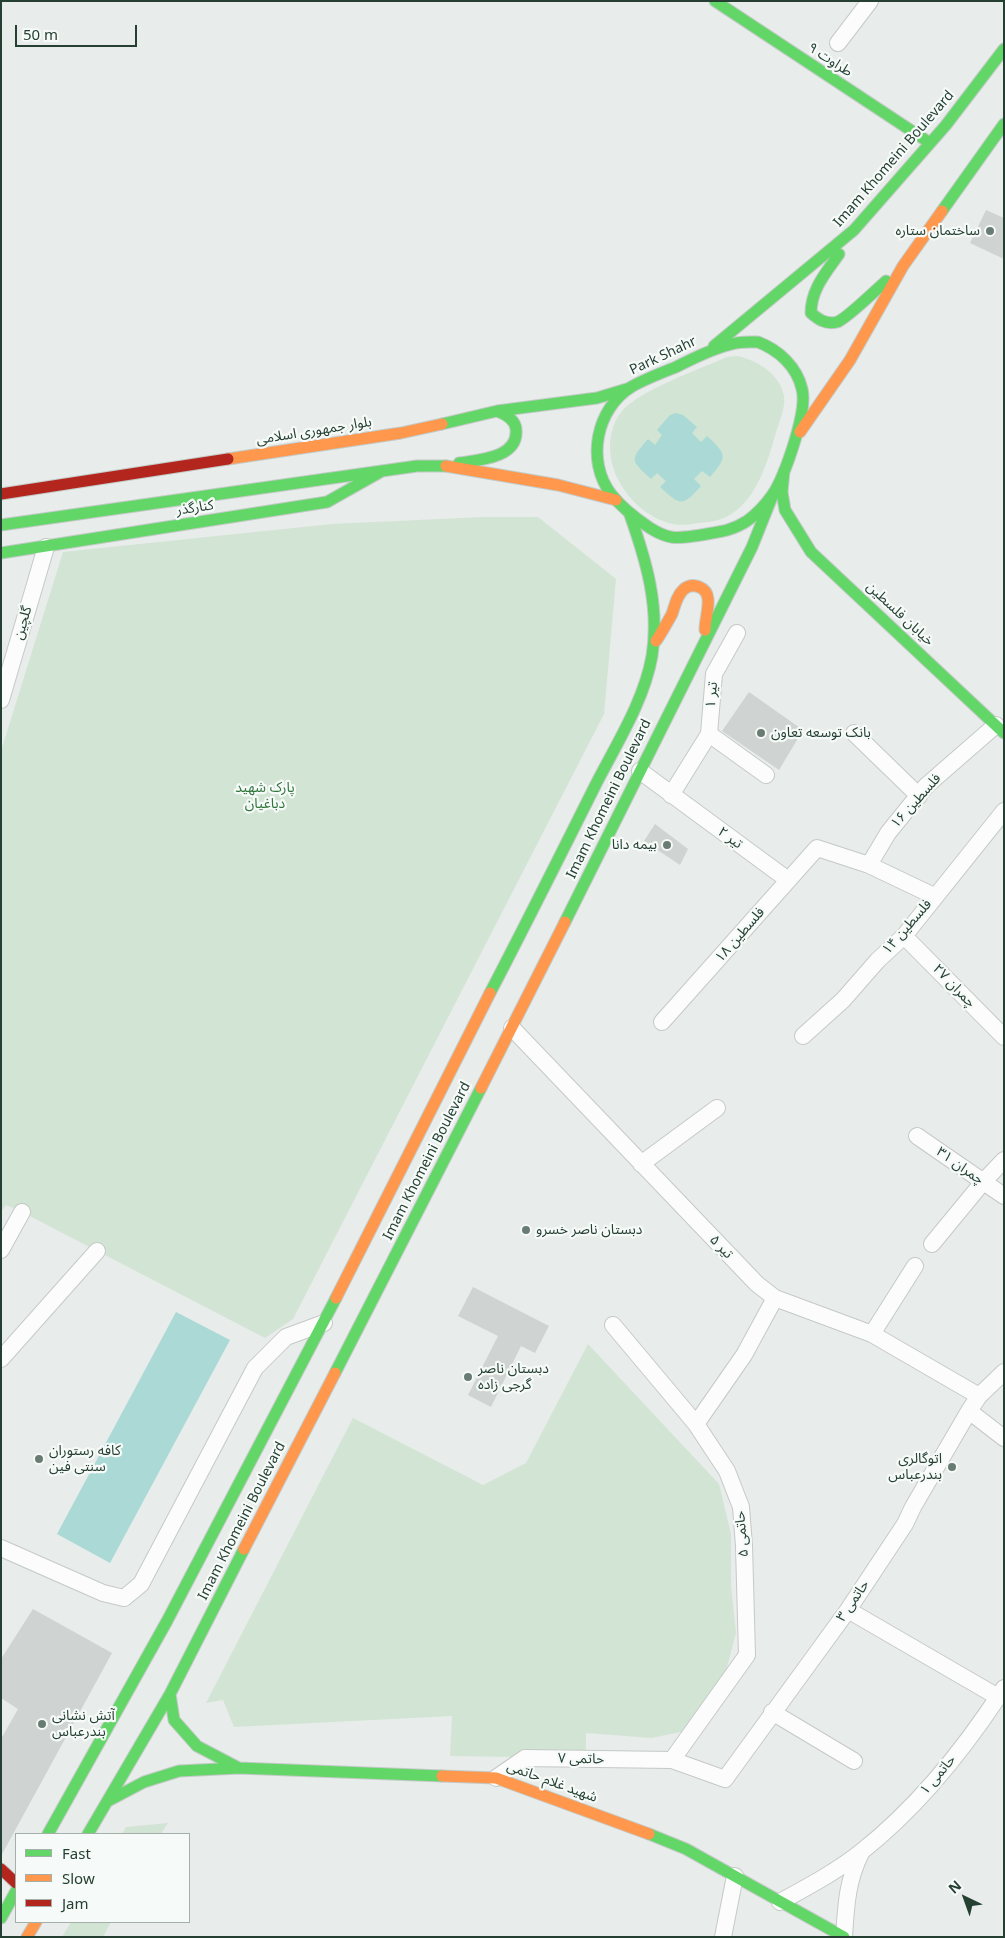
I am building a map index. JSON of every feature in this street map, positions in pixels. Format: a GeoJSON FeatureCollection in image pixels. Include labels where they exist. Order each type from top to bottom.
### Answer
{"type":"FeatureCollection","features":[{"type":"Feature","properties":{"kind":"main road","name":"طراوت ۹"},"geometry":{"type":"LineString","coordinates":[[715,1],[930,143]]}},
{"type":"Feature","properties":{"kind":"main road","name":"Imam Khomeini Boulevard"},"geometry":{"type":"LineString","coordinates":[[703,354],[854,230],[946,125],[1004,49]]}},
{"type":"Feature","properties":{"kind":"main road"},"geometry":{"type":"LineString","coordinates":[[796,439],[850,360],[903,266],[1004,124]]}},
{"type":"Feature","properties":{"kind":"main road"},"geometry":{"type":"LineString","coordinates":[[854,230],[814,292],[810,302],[811,313],[820,321],[829,323],[839,322],[903,266]]}},
{"type":"Feature","properties":{"kind":"main road","name":"Park Shahr"},"geometry":{"type":"LineString","coordinates":[[758,342],[769,346],[788,360],[798,376],[803,391],[803,406],[796,439],[774,492],[762,508],[748,520],[732,530],[716,534],[680,538],[664,536],[630,516],[610,493],[601,476],[598,461],[598,434],[606,412],[630,388],[703,354],[733,343],[758,342]]}},
{"type":"Feature","properties":{"kind":"main road","name":"بلوار جمهوری اسلامی"},"geometry":{"type":"LineString","coordinates":[[1,494],[401,433],[497,411],[597,398],[630,388]]}},
{"type":"Feature","properties":{"kind":"main road"},"geometry":{"type":"LineString","coordinates":[[1,525],[385,470],[444,466],[498,455],[507,451],[515,439],[516,428],[504,413],[497,411]]}},
{"type":"Feature","properties":{"kind":"main road"},"geometry":{"type":"LineString","coordinates":[[444,466],[570,487],[616,500]]}},
{"type":"Feature","properties":{"kind":"main road","name":"خیابان فلسطین"},"geometry":{"type":"LineString","coordinates":[[785,466],[782,492],[785,510],[813,554],[1000,729]]}},
{"type":"Feature","properties":{"kind":"main road","name":"کنارگذر"},"geometry":{"type":"LineString","coordinates":[[1,554],[327,502],[385,470]]}},
{"type":"Feature","properties":{"kind":"main road","name":"Imam Khomeini Boulevard"},"geometry":{"type":"LineString","coordinates":[[89,1833],[170,1694],[512,1028],[752,547],[774,492]]}},
{"type":"Feature","properties":{"kind":"main road","name":"Imam Khomeini Boulevard"},"geometry":{"type":"LineString","coordinates":[[49,1833],[167,1621],[324,1323],[622,733],[646,678],[653,648],[655,610],[651,584],[630,516]]}},
{"type":"Feature","properties":{"kind":"main road"},"geometry":{"type":"LineString","coordinates":[[653,648],[671,616],[678,596],[689,586],[703,588],[708,596],[705,640]]}},
{"type":"Feature","properties":{"kind":"main road","name":"شهید غلام حاتمی"},"geometry":{"type":"LineString","coordinates":[[170,1694],[174,1720],[197,1746],[239,1768],[496,1778],[664,1839],[844,1937]]}},
{"type":"Feature","properties":{"kind":"main road"},"geometry":{"type":"LineString","coordinates":[[108,1801],[144,1782],[179,1771],[239,1768]]}},
{"type":"Feature","properties":{"kind":"main road"},"geometry":{"type":"LineString","coordinates":[[1,1869],[15,1882]]}},
{"type":"Feature","properties":{"kind":"main road"},"geometry":{"type":"LineString","coordinates":[[1,1918],[15,1893]]}},
{"type":"Feature","properties":{"kind":"main road"},"geometry":{"type":"LineString","coordinates":[[27,1937],[35,1923]]}},
{"type":"Feature","properties":{"kind":"street"},"geometry":{"type":"LineString","coordinates":[[838,42],[870,1]]}},
{"type":"Feature","properties":{"kind":"street","name":"گلچین"},"geometry":{"type":"LineString","coordinates":[[1,700],[46,547]]}},
{"type":"Feature","properties":{"kind":"street","name":"تیر ۱"},"geometry":{"type":"LineString","coordinates":[[671,795],[709,734],[714,674],[736,633]]}},
{"type":"Feature","properties":{"kind":"street","name":"فلسطین ۱۶"},"geometry":{"type":"LineString","coordinates":[[869,865],[888,833],[926,786],[1000,729]]}},
{"type":"Feature","properties":{"kind":"street"},"geometry":{"type":"LineString","coordinates":[[854,733],[919,796]]}},
{"type":"Feature","properties":{"kind":"street"},"geometry":{"type":"LineString","coordinates":[[709,734],[766,775]]}},
{"type":"Feature","properties":{"kind":"street","name":"تیر ۲"},"geometry":{"type":"LineString","coordinates":[[640,772],[788,880]]}},
{"type":"Feature","properties":{"kind":"street","name":"فلسطین ۱۴"},"geometry":{"type":"LineString","coordinates":[[803,1036],[843,1000],[878,960],[904,936],[934,896],[1004,811]]}},
{"type":"Feature","properties":{"kind":"street","name":"فلسطین ۱۸"},"geometry":{"type":"LineString","coordinates":[[662,1022],[817,848],[869,865]]}},
{"type":"Feature","properties":{"kind":"street"},"geometry":{"type":"LineString","coordinates":[[869,865],[934,896]]}},
{"type":"Feature","properties":{"kind":"street","name":"چمران ۲۷"},"geometry":{"type":"LineString","coordinates":[[904,936],[1004,1037]]}},
{"type":"Feature","properties":{"kind":"street","name":"تیر ۵"},"geometry":{"type":"LineString","coordinates":[[512,1028],[757,1284],[775,1298],[872,1334],[979,1396]]}},
{"type":"Feature","properties":{"kind":"street"},"geometry":{"type":"LineString","coordinates":[[641,1164],[717,1108]]}},
{"type":"Feature","properties":{"kind":"street","name":"چمران ۳۱"},"geometry":{"type":"LineString","coordinates":[[917,1136],[1004,1196]]}},
{"type":"Feature","properties":{"kind":"street"},"geometry":{"type":"LineString","coordinates":[[932,1244],[983,1182],[1004,1160]]}},
{"type":"Feature","properties":{"kind":"street"},"geometry":{"type":"LineString","coordinates":[[1,1250],[22,1212]]}},
{"type":"Feature","properties":{"kind":"street"},"geometry":{"type":"LineString","coordinates":[[1,1359],[97,1251]]}},
{"type":"Feature","properties":{"kind":"street"},"geometry":{"type":"LineString","coordinates":[[872,1334],[915,1266]]}},
{"type":"Feature","properties":{"kind":"street"},"geometry":{"type":"LineString","coordinates":[[696,1424],[744,1355],[775,1298]]}},
{"type":"Feature","properties":{"kind":"street"},"geometry":{"type":"LineString","coordinates":[[1,1548],[102,1593],[124,1598],[141,1584],[254,1368],[286,1336],[324,1323]]}},
{"type":"Feature","properties":{"kind":"street","name":"حاتمی ۵"},"geometry":{"type":"LineString","coordinates":[[613,1325],[696,1424],[728,1471],[741,1507],[747,1655],[672,1760]]}},
{"type":"Feature","properties":{"kind":"street","name":"حاتمی ۳"},"geometry":{"type":"LineString","coordinates":[[672,1760],[725,1778],[848,1610],[905,1524],[912,1507],[968,1411],[979,1396],[1004,1372]]}},
{"type":"Feature","properties":{"kind":"street"},"geometry":{"type":"LineString","coordinates":[[968,1411],[1004,1438]]}},
{"type":"Feature","properties":{"kind":"street"},"geometry":{"type":"LineString","coordinates":[[848,1610],[1001,1693]]}},
{"type":"Feature","properties":{"kind":"street","name":"حاتمی ۱"},"geometry":{"type":"LineString","coordinates":[[780,1902],[808,1887],[860,1853],[899,1820],[940,1775],[1001,1693]]}},
{"type":"Feature","properties":{"kind":"street"},"geometry":{"type":"LineString","coordinates":[[772,1712],[854,1761]]}},
{"type":"Feature","properties":{"kind":"street","name":"حاتمی ۷"},"geometry":{"type":"LineString","coordinates":[[496,1778],[525,1758],[672,1760]]}},
{"type":"Feature","properties":{"kind":"street","name":"حاتمی ۱"},"geometry":{"type":"LineString","coordinates":[[844,1937],[846,1908],[852,1872],[860,1853]]}},
{"type":"Feature","properties":{"kind":"street"},"geometry":{"type":"LineString","coordinates":[[723,1937],[735,1876]]}},
{"type":"Feature","properties":{"kind":"green space"},"geometry":{"type":"Polygon","coordinates":[[[738,356],[753,361],[773,375],[782,388],[784,396],[784,406],[767,461],[756,486],[740,507],[730,515],[718,520],[680,525],[656,518],[635,503],[615,473],[610,445],[611,435],[617,418],[632,402],[643,395],[727,357],[738,356]]]}},
{"type":"Feature","properties":{"kind":"green space","name":"پارک شهید دباغیان"},"geometry":{"type":"Polygon","coordinates":[[[483,517],[538,517],[616,579],[604,714],[293,1319],[265,1338],[22,1212],[6,1205],[1,1212],[1,751],[63,552],[332,524],[483,517]]]}},
{"type":"Feature","properties":{"kind":"green space"},"geometry":{"type":"Polygon","coordinates":[[[588,1344],[719,1484],[731,1534],[731,1586],[736,1633],[726,1671],[681,1732],[651,1738],[586,1733],[586,1758],[450,1756],[452,1716],[234,1727],[223,1700],[206,1703],[353,1418],[483,1485],[526,1463],[588,1344]]]}},
{"type":"Feature","properties":{"kind":"green space"},"geometry":{"type":"Polygon","coordinates":[[[168,1823],[162,1833],[123,1833],[126,1827],[168,1823]]]}},
{"type":"Feature","properties":{"kind":"green space"},"geometry":{"type":"Polygon","coordinates":[[[70,1923],[110,1923],[103,1937],[62,1937],[70,1923]]]}},
{"type":"Feature","properties":{"kind":"water"},"geometry":{"type":"Polygon","coordinates":[[[676,413],[683,415],[697,427],[692,433],[701,442],[707,436],[718,447],[723,456],[720,464],[710,477],[702,471],[694,479],[701,486],[690,498],[681,502],[677,501],[660,487],[666,481],[657,473],[651,479],[639,468],[635,460],[635,456],[648,439],[655,445],[662,435],[657,430],[670,415],[676,413]]]}},
{"type":"Feature","properties":{"kind":"water"},"geometry":{"type":"Polygon","coordinates":[[[176,1312],[230,1340],[110,1563],[57,1534],[176,1312]]]}},
{"type":"Feature","properties":{"kind":"building","name":"ساختمان ستاره"},"geometry":{"type":"Polygon","coordinates":[[[986,210],[1004,218],[1004,259],[970,243],[986,210]]]}},
{"type":"Feature","properties":{"kind":"building","name":"بانک توسعه تعاون"},"geometry":{"type":"Polygon","coordinates":[[[749,692],[803,730],[779,770],[722,731],[749,692]]]}},
{"type":"Feature","properties":{"kind":"building","name":"بیمه دانا"},"geometry":{"type":"Polygon","coordinates":[[[655,824],[688,849],[680,865],[644,841],[655,824]]]}},
{"type":"Feature","properties":{"kind":"building"},"geometry":{"type":"Polygon","coordinates":[[[473,1287],[549,1326],[535,1353],[521,1346],[491,1407],[468,1395],[498,1336],[458,1316],[473,1287]]]}},
{"type":"Feature","properties":{"kind":"building","name":"آتش نشانی بندرعباس"},"geometry":{"type":"Polygon","coordinates":[[[33,1609],[112,1653],[1,1856],[1,1739],[18,1709],[1,1698],[1,1659],[33,1609]]]}},
{"type":"Feature","properties":{"kind":"traffic: fast"},"geometry":{"type":"LineString","coordinates":[[715,1],[930,143]]}},
{"type":"Feature","properties":{"kind":"traffic: fast"},"geometry":{"type":"LineString","coordinates":[[714,346],[854,230],[946,125],[1004,49]]}},
{"type":"Feature","properties":{"kind":"traffic: fast"},"geometry":{"type":"LineString","coordinates":[[942,211],[1004,124]]}},
{"type":"Feature","properties":{"kind":"traffic: fast"},"geometry":{"type":"LineString","coordinates":[[839,254],[816,289],[811,313],[819,319],[829,323],[841,320],[886,281]]}},
{"type":"Feature","properties":{"kind":"traffic: fast"},"geometry":{"type":"LineString","coordinates":[[738,342],[758,342],[766,345],[786,360],[800,381],[802,389],[802,412],[799,427],[778,485],[758,512],[736,527],[719,532],[680,538],[669,537],[657,532],[624,508],[611,494],[603,481],[597,451],[603,422],[610,408],[631,387],[696,357],[738,342]]}},
{"type":"Feature","properties":{"kind":"traffic: fast"},"geometry":{"type":"LineString","coordinates":[[442,424],[497,411],[597,398],[630,388]]}},
{"type":"Feature","properties":{"kind":"traffic: fast"},"geometry":{"type":"LineString","coordinates":[[459,463],[487,459],[505,452],[511,446],[515,439],[516,429],[514,422],[497,411]]}},
{"type":"Feature","properties":{"kind":"traffic: fast"},"geometry":{"type":"LineString","coordinates":[[1,525],[417,466],[446,466]]}},
{"type":"Feature","properties":{"kind":"traffic: fast"},"geometry":{"type":"LineString","coordinates":[[1,553],[327,502],[382,471]]}},
{"type":"Feature","properties":{"kind":"traffic: fast"},"geometry":{"type":"LineString","coordinates":[[784,471],[782,492],[785,510],[811,552],[1004,733]]}},
{"type":"Feature","properties":{"kind":"traffic: fast"},"geometry":{"type":"LineString","coordinates":[[565,922],[752,547],[774,492]]}},
{"type":"Feature","properties":{"kind":"traffic: fast"},"geometry":{"type":"LineString","coordinates":[[490,993],[629,721],[648,673],[654,638],[653,602],[646,566],[630,515]]}},
{"type":"Feature","properties":{"kind":"traffic: fast"},"geometry":{"type":"LineString","coordinates":[[335,1373],[481,1088]]}},
{"type":"Feature","properties":{"kind":"traffic: fast"},"geometry":{"type":"LineString","coordinates":[[49,1833],[167,1621],[336,1298]]}},
{"type":"Feature","properties":{"kind":"traffic: fast"},"geometry":{"type":"LineString","coordinates":[[89,1833],[170,1694],[244,1549]]}},
{"type":"Feature","properties":{"kind":"traffic: fast"},"geometry":{"type":"LineString","coordinates":[[170,1694],[174,1720],[197,1746],[239,1768]]}},
{"type":"Feature","properties":{"kind":"traffic: fast"},"geometry":{"type":"LineString","coordinates":[[108,1801],[144,1782],[179,1771],[239,1768],[442,1776]]}},
{"type":"Feature","properties":{"kind":"traffic: fast"},"geometry":{"type":"LineString","coordinates":[[649,1834],[686,1849],[844,1937]]}},
{"type":"Feature","properties":{"kind":"traffic: fast"},"geometry":{"type":"LineString","coordinates":[[1,1918],[15,1893]]}},
{"type":"Feature","properties":{"kind":"traffic: slow"},"geometry":{"type":"LineString","coordinates":[[800,432],[850,360],[903,266],[942,211]]}},
{"type":"Feature","properties":{"kind":"traffic: slow"},"geometry":{"type":"LineString","coordinates":[[228,459],[401,433],[442,424]]}},
{"type":"Feature","properties":{"kind":"traffic: slow"},"geometry":{"type":"LineString","coordinates":[[446,466],[558,485],[616,500]]}},
{"type":"Feature","properties":{"kind":"traffic: slow"},"geometry":{"type":"LineString","coordinates":[[656,641],[672,614],[676,600],[684,589],[691,586],[699,587],[707,595],[708,607],[705,630]]}},
{"type":"Feature","properties":{"kind":"traffic: slow"},"geometry":{"type":"LineString","coordinates":[[481,1088],[565,922]]}},
{"type":"Feature","properties":{"kind":"traffic: slow"},"geometry":{"type":"LineString","coordinates":[[336,1298],[490,993]]}},
{"type":"Feature","properties":{"kind":"traffic: slow"},"geometry":{"type":"LineString","coordinates":[[244,1549],[335,1373]]}},
{"type":"Feature","properties":{"kind":"traffic: slow"},"geometry":{"type":"LineString","coordinates":[[442,1776],[496,1778],[649,1834]]}},
{"type":"Feature","properties":{"kind":"traffic: slow"},"geometry":{"type":"LineString","coordinates":[[27,1937],[35,1923]]}},
{"type":"Feature","properties":{"kind":"traffic: jam"},"geometry":{"type":"LineString","coordinates":[[1,494],[228,459]]}},
{"type":"Feature","properties":{"kind":"traffic: jam"},"geometry":{"type":"LineString","coordinates":[[1,1869],[15,1882]]}},
{"type":"Feature","properties":{"kind":"place","name":"ساختمان ستاره"},"geometry":{"type":"Point","coordinates":[990,231]}},
{"type":"Feature","properties":{"kind":"place","name":"بانک توسعه تعاون"},"geometry":{"type":"Point","coordinates":[761,733]}},
{"type":"Feature","properties":{"kind":"place","name":"بیمه دانا"},"geometry":{"type":"Point","coordinates":[667,845]}},
{"type":"Feature","properties":{"kind":"place","name":"دبستان ناصر خسرو"},"geometry":{"type":"Point","coordinates":[526,1230]}},
{"type":"Feature","properties":{"kind":"place","name":"دبستان ناصر گرجی زاده"},"geometry":{"type":"Point","coordinates":[468,1377]}},
{"type":"Feature","properties":{"kind":"place","name":"کافه رستوران سنتی فین"},"geometry":{"type":"Point","coordinates":[39,1459]}},
{"type":"Feature","properties":{"kind":"place","name":"اتوگالری بندرعباس"},"geometry":{"type":"Point","coordinates":[952,1467]}},
{"type":"Feature","properties":{"kind":"place","name":"آتش نشانی بندرعباس"},"geometry":{"type":"Point","coordinates":[42,1724]}}]}
